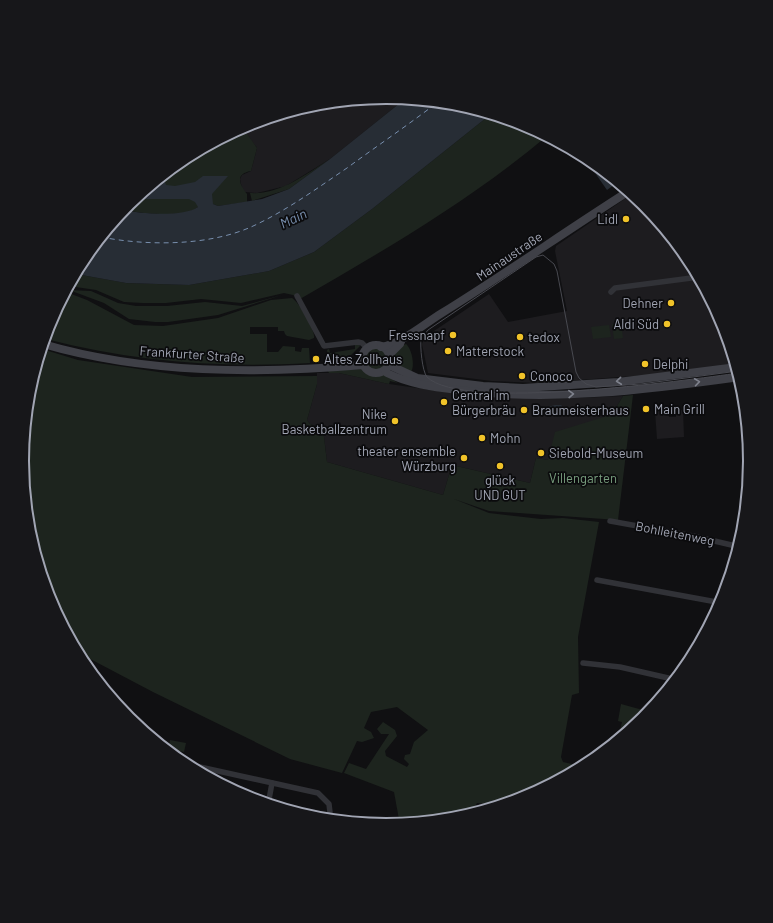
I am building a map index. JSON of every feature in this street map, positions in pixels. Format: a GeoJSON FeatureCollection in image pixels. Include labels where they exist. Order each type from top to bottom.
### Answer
{"type":"FeatureCollection","features":[{"type":"Feature","properties":{"kind":"main road","name":"Mainaustraße"},"geometry":{"type":"LineString","coordinates":[[381,347],[389,346],[402,339],[624,195]]}},
{"type":"Feature","properties":{"kind":"main road","name":"Mainaustraße"},"geometry":{"type":"LineString","coordinates":[[389,354],[400,344],[402,339]]}},
{"type":"Feature","properties":{"kind":"main road","name":"Frankfurter Straße"},"geometry":{"type":"LineString","coordinates":[[49,345],[115,360],[199,369],[270,370],[340,366],[348,361],[363,361]]}},
{"type":"Feature","properties":{"kind":"main road"},"geometry":{"type":"LineString","coordinates":[[387,367],[373,373],[363,361],[366,346],[381,347],[389,354],[387,367],[391,375],[407,382],[524,391],[550,395],[621,392],[734,378]]}},
{"type":"Feature","properties":{"kind":"main road"},"geometry":{"type":"LineString","coordinates":[[524,391],[732,368]]}},
{"type":"Feature","properties":{"kind":"main road"},"geometry":{"type":"LineString","coordinates":[[711,370],[712,380]]}},
{"type":"Feature","properties":{"kind":"main road"},"geometry":{"type":"LineString","coordinates":[[657,377],[659,387]]}},
{"type":"Feature","properties":{"kind":"main road"},"geometry":{"type":"LineString","coordinates":[[549,387],[550,395]]}},
{"type":"Feature","properties":{"kind":"street"},"geometry":{"type":"LineString","coordinates":[[611,292],[615,288],[693,278]]}},
{"type":"Feature","properties":{"kind":"street"},"geometry":{"type":"LineString","coordinates":[[297,296],[324,346],[358,342],[366,346]]}},
{"type":"Feature","properties":{"kind":"street","name":"Bohlleitenweg"},"geometry":{"type":"LineString","coordinates":[[610,521],[693,536],[734,546]]}},
{"type":"Feature","properties":{"kind":"street"},"geometry":{"type":"LineString","coordinates":[[597,580],[715,602]]}},
{"type":"Feature","properties":{"kind":"street"},"geometry":{"type":"LineString","coordinates":[[582,663],[620,667],[670,678]]}},
{"type":"Feature","properties":{"kind":"street"},"geometry":{"type":"LineString","coordinates":[[202,767],[321,794],[329,804],[331,814]]}},
{"type":"Feature","properties":{"kind":"street"},"geometry":{"type":"LineString","coordinates":[[269,799],[272,783]]}},
{"type":"Feature","properties":{"kind":"shaded area"},"geometry":{"type":"Polygon","coordinates":[[[398,105],[330,159],[286,186],[257,193],[245,192],[242,189],[240,179],[242,175],[251,171],[257,148],[246,133],[294,116],[340,107],[398,105]]]}},
{"type":"Feature","properties":{"kind":"shaded area"},"geometry":{"type":"Polygon","coordinates":[[[627,198],[655,226],[684,263],[707,303],[717,325],[730,365],[648,375],[537,383],[492,381],[428,373],[422,344],[425,337],[489,294],[508,322],[567,311],[555,251],[556,246],[627,198]]]}},
{"type":"Feature","properties":{"kind":"shaded area"},"geometry":{"type":"Polygon","coordinates":[[[317,373],[339,373],[389,384],[445,392],[580,398],[623,396],[617,406],[548,460],[536,458],[530,483],[452,465],[443,495],[327,462],[323,429],[310,424],[307,420],[317,384],[317,373]]]}},
{"type":"Feature","properties":{"kind":"shaded area"},"geometry":{"type":"Polygon","coordinates":[[[676,410],[683,410],[684,437],[657,439],[655,411],[668,411],[669,417],[676,417],[676,410]]]}},
{"type":"Feature","properties":{"kind":"green space"},"geometry":{"type":"Polygon","coordinates":[[[486,118],[523,131],[542,140],[489,181],[427,223],[396,243],[300,299],[293,295],[284,293],[241,303],[201,299],[166,303],[124,302],[96,290],[75,287],[82,275],[126,283],[189,285],[269,271],[314,252],[372,209],[486,118]]]}},
{"type":"Feature","properties":{"kind":"green space"},"geometry":{"type":"Polygon","coordinates":[[[246,133],[257,148],[251,171],[246,172],[240,177],[242,187],[247,194],[247,202],[218,206],[213,204],[200,184],[167,188],[164,182],[188,164],[228,141],[246,133]]]}},
{"type":"Feature","properties":{"kind":"green space"},"geometry":{"type":"Polygon","coordinates":[[[330,159],[289,189],[252,201],[250,193],[272,191],[282,187],[302,177],[330,159]]]}},
{"type":"Feature","properties":{"kind":"green space"},"geometry":{"type":"Polygon","coordinates":[[[148,196],[190,197],[200,204],[195,209],[177,214],[132,211],[148,196]]]}},
{"type":"Feature","properties":{"kind":"green space"},"geometry":{"type":"Polygon","coordinates":[[[72,291],[91,291],[118,303],[136,306],[167,306],[205,302],[242,306],[282,295],[218,315],[168,322],[129,319],[104,303],[72,291]]]}},
{"type":"Feature","properties":{"kind":"green space"},"geometry":{"type":"Polygon","coordinates":[[[71,294],[87,300],[134,325],[163,326],[218,318],[271,300],[292,298],[299,305],[314,334],[314,338],[309,340],[287,336],[284,331],[278,331],[278,327],[250,327],[250,334],[267,334],[267,352],[278,352],[283,346],[295,347],[295,351],[301,352],[302,348],[309,348],[310,363],[243,365],[177,362],[79,347],[51,340],[71,294]]]}},
{"type":"Feature","properties":{"kind":"green space"},"geometry":{"type":"Polygon","coordinates":[[[621,323],[623,338],[614,339],[612,324],[621,323]]]}},
{"type":"Feature","properties":{"kind":"green space"},"geometry":{"type":"Polygon","coordinates":[[[609,325],[611,337],[593,339],[591,327],[609,325]]]}},
{"type":"Feature","properties":{"kind":"green space"},"geometry":{"type":"Polygon","coordinates":[[[358,344],[360,346],[351,355],[328,360],[327,350],[329,349],[330,353],[355,349],[355,345],[358,344]]]}},
{"type":"Feature","properties":{"kind":"green space"},"geometry":{"type":"Polygon","coordinates":[[[406,344],[410,350],[412,358],[413,366],[411,372],[394,363],[396,351],[406,344]]]}},
{"type":"Feature","properties":{"kind":"green space"},"geometry":{"type":"Polygon","coordinates":[[[376,348],[384,351],[387,359],[384,367],[376,370],[368,367],[365,359],[368,351],[376,348]]]}},
{"type":"Feature","properties":{"kind":"green space","name":"Villengarten"},"geometry":{"type":"Polygon","coordinates":[[[47,350],[78,360],[192,377],[317,376],[317,384],[307,420],[310,424],[323,429],[327,462],[443,495],[452,465],[530,483],[536,458],[548,460],[555,432],[604,417],[617,406],[623,396],[633,395],[618,520],[489,511],[454,499],[489,513],[541,519],[563,518],[599,522],[578,637],[579,693],[572,695],[561,757],[563,762],[575,765],[545,782],[523,792],[488,804],[477,803],[475,806],[463,811],[433,816],[399,818],[394,792],[344,773],[349,763],[366,769],[389,734],[381,734],[377,729],[383,722],[395,730],[397,736],[385,751],[386,756],[407,767],[409,764],[404,759],[405,755],[410,754],[414,742],[428,730],[397,707],[371,712],[364,728],[371,732],[374,738],[362,742],[357,741],[342,773],[290,759],[153,692],[88,658],[66,620],[56,598],[41,554],[32,508],[29,462],[32,415],[41,369],[47,350]]]}},
{"type":"Feature","properties":{"kind":"green space"},"geometry":{"type":"Polygon","coordinates":[[[361,369],[370,375],[384,375],[398,383],[390,381],[389,384],[339,373],[329,373],[328,371],[361,369]]]}},
{"type":"Feature","properties":{"kind":"green space"},"geometry":{"type":"Polygon","coordinates":[[[621,704],[643,710],[620,732],[622,722],[618,721],[621,704]]]}},
{"type":"Feature","properties":{"kind":"green space"},"geometry":{"type":"Polygon","coordinates":[[[170,740],[186,743],[184,752],[176,750],[169,745],[170,740]]]}},
{"type":"Feature","properties":{"kind":"water","name":"Main"},"geometry":{"type":"Polygon","coordinates":[[[398,105],[433,107],[486,118],[372,209],[314,252],[269,271],[189,285],[126,283],[82,275],[103,244],[132,211],[162,214],[183,212],[198,207],[195,202],[189,199],[145,199],[165,181],[166,185],[175,186],[195,182],[203,176],[228,176],[212,194],[213,204],[218,206],[262,199],[289,189],[330,159],[398,105]]]}},
{"type":"Feature","properties":{"kind":"water"},"geometry":{"type":"Polygon","coordinates":[[[593,170],[613,186],[607,190],[593,170]]]}},
{"type":"Feature","properties":{"kind":"water"},"geometry":{"type":"Polygon","coordinates":[[[561,405],[564,408],[556,413],[544,413],[543,411],[548,407],[561,405]]]}},
{"type":"Feature","properties":{"kind":"ferry route"},"geometry":{"type":"LineString","coordinates":[[108,238],[157,243],[197,241],[216,238],[251,227],[289,207],[312,192],[431,107]]}},
{"type":"Feature","properties":{"kind":"tram line"},"geometry":{"type":"LineString","coordinates":[[733,372],[641,384],[596,387],[586,384],[579,378],[576,372],[557,271],[554,264],[543,255],[536,257],[428,330],[421,339],[421,353],[425,374],[427,377],[448,387],[483,392],[527,393],[577,391],[673,382],[733,374]]}},
{"type":"Feature","properties":{"kind":"place","name":"Lidl"},"geometry":{"type":"Point","coordinates":[626,219]}},
{"type":"Feature","properties":{"kind":"place","name":"Dehner"},"geometry":{"type":"Point","coordinates":[671,303]}},
{"type":"Feature","properties":{"kind":"place","name":"Aldi Süd"},"geometry":{"type":"Point","coordinates":[667,324]}},
{"type":"Feature","properties":{"kind":"place","name":"Fressnapf"},"geometry":{"type":"Point","coordinates":[453,335]}},
{"type":"Feature","properties":{"kind":"place","name":"tedox"},"geometry":{"type":"Point","coordinates":[520,337]}},
{"type":"Feature","properties":{"kind":"place","name":"Matterstock"},"geometry":{"type":"Point","coordinates":[448,351]}},
{"type":"Feature","properties":{"kind":"place","name":"Altes Zollhaus"},"geometry":{"type":"Point","coordinates":[316,359]}},
{"type":"Feature","properties":{"kind":"place","name":"Delphi"},"geometry":{"type":"Point","coordinates":[645,364]}},
{"type":"Feature","properties":{"kind":"place","name":"Conoco"},"geometry":{"type":"Point","coordinates":[522,376]}},
{"type":"Feature","properties":{"kind":"place","name":"Central im Bürgerbräu"},"geometry":{"type":"Point","coordinates":[444,402]}},
{"type":"Feature","properties":{"kind":"place","name":"Main Grill"},"geometry":{"type":"Point","coordinates":[646,409]}},
{"type":"Feature","properties":{"kind":"place","name":"Braumeisterhaus"},"geometry":{"type":"Point","coordinates":[524,410]}},
{"type":"Feature","properties":{"kind":"place","name":"Nike Basketballzentrum"},"geometry":{"type":"Point","coordinates":[395,421]}},
{"type":"Feature","properties":{"kind":"place","name":"Mohn"},"geometry":{"type":"Point","coordinates":[482,438]}},
{"type":"Feature","properties":{"kind":"place","name":"Siebold-Museum"},"geometry":{"type":"Point","coordinates":[541,453]}},
{"type":"Feature","properties":{"kind":"place","name":"theater ensemble Würzburg"},"geometry":{"type":"Point","coordinates":[464,458]}},
{"type":"Feature","properties":{"kind":"place","name":"glück UND GUT"},"geometry":{"type":"Point","coordinates":[500,466]}}]}
